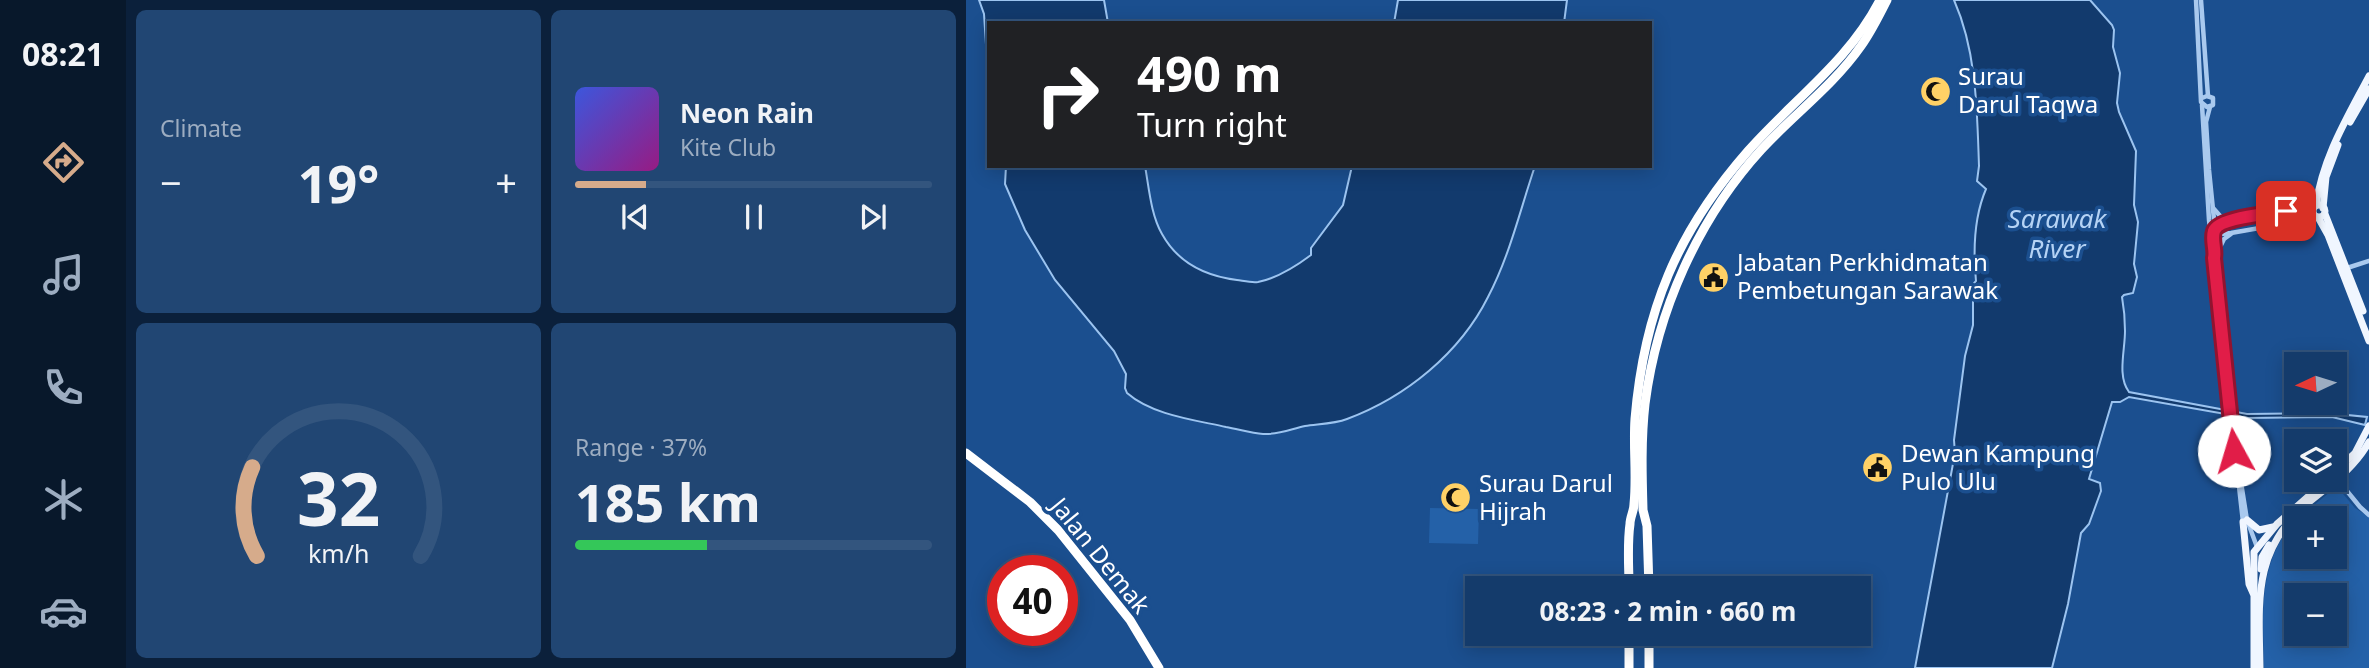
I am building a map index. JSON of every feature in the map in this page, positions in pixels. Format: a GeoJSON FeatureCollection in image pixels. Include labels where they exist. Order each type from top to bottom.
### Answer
{"type":"FeatureCollection","features":[{"type":"Feature","properties":{"kind":"highway"},"geometry":{"type":"LineString","coordinates":[[1629,576],[1629,528],[1634,504],[1637,403],[1647,341],[1661,290],[1673,262],[1692,225],[1734,169],[1760,138],[1842,57],[1863,31],[1880,0]]}},
{"type":"Feature","properties":{"kind":"highway"},"geometry":{"type":"LineString","coordinates":[[1649,576],[1647,526],[1643,510],[1645,404],[1666,315],[1685,267],[1710,219],[1744,169],[1849,61],[1870,32],[1887,0]]}},
{"type":"Feature","properties":{"kind":"highway"},"geometry":{"type":"LineString","coordinates":[[1673,262],[1679,260],[1685,267]]}},
{"type":"Feature","properties":{"kind":"highway","name":"Jalan Demak"},"geometry":{"type":"LineString","coordinates":[[966,453],[989,468],[1050,520],[1130,620],[1157,668]]}},
{"type":"Feature","properties":{"kind":"highway","name":"Jalan Demak"},"geometry":{"type":"LineString","coordinates":[[966,459],[1013,494],[1047,524],[1111,603],[1157,668]]}},
{"type":"Feature","properties":{"kind":"highway"},"geometry":{"type":"LineString","coordinates":[[1629,646],[1629,668]]}},
{"type":"Feature","properties":{"kind":"highway"},"geometry":{"type":"LineString","coordinates":[[1649,646],[1649,668]]}},
{"type":"Feature","properties":{"kind":"main road"},"geometry":{"type":"LineString","coordinates":[[2369,76],[2323,169],[2319,211],[2369,341]]}},
{"type":"Feature","properties":{"kind":"main road"},"geometry":{"type":"LineString","coordinates":[[2369,89],[2339,141],[2326,177],[2319,211],[2347,268],[2369,326]]}},
{"type":"Feature","properties":{"kind":"main road"},"geometry":{"type":"LineString","coordinates":[[2332,234],[2327,197],[2333,160]]}},
{"type":"Feature","properties":{"kind":"main road"},"geometry":{"type":"LineString","coordinates":[[2347,463],[2369,426]]}},
{"type":"Feature","properties":{"kind":"main road"},"geometry":{"type":"LineString","coordinates":[[2355,453],[2360,451],[2369,435]]}},
{"type":"Feature","properties":{"kind":"main road"},"geometry":{"type":"LineString","coordinates":[[2347,469],[2358,460],[2369,442]]}},
{"type":"Feature","properties":{"kind":"main road"},"geometry":{"type":"LineString","coordinates":[[2245,521],[2259,530],[2266,530],[2277,524],[2313,492]]}},
{"type":"Feature","properties":{"kind":"main road"},"geometry":{"type":"LineString","coordinates":[[2259,552],[2320,492]]}},
{"type":"Feature","properties":{"kind":"main road"},"geometry":{"type":"LineString","coordinates":[[2245,521],[2249,584],[2255,596]]}},
{"type":"Feature","properties":{"kind":"main road"},"geometry":{"type":"LineString","coordinates":[[2257,668],[2255,596],[2259,552],[2277,524]]}},
{"type":"Feature","properties":{"kind":"main road"},"geometry":{"type":"LineString","coordinates":[[2261,583],[2276,536]]}},
{"type":"Feature","properties":{"kind":"main road"},"geometry":{"type":"LineString","coordinates":[[2257,668],[2261,583],[2259,552]]}},
{"type":"Feature","properties":{"kind":"street"},"geometry":{"type":"LineString","coordinates":[[2198,0],[2205,97],[2202,105],[2214,258],[2245,521],[2249,545],[2259,552]]}},
{"type":"Feature","properties":{"kind":"street"},"geometry":{"type":"LineString","coordinates":[[2205,97],[2214,100],[2206,122],[2224,333]]}},
{"type":"Feature","properties":{"kind":"street"},"geometry":{"type":"LineString","coordinates":[[2202,105],[2210,107]]}},
{"type":"Feature","properties":{"kind":"street"},"geometry":{"type":"LineString","coordinates":[[2208,197],[2212,223],[2221,233],[2288,222],[2319,211]]}},
{"type":"Feature","properties":{"kind":"street"},"geometry":{"type":"LineString","coordinates":[[2213,205],[2221,217],[2234,220]]}},
{"type":"Feature","properties":{"kind":"street"},"geometry":{"type":"LineString","coordinates":[[2286,211],[2291,216],[2288,222]]}},
{"type":"Feature","properties":{"kind":"street"},"geometry":{"type":"LineString","coordinates":[[2214,258],[2213,234],[2221,223],[2286,211],[2319,211]]}},
{"type":"Feature","properties":{"kind":"street"},"geometry":{"type":"LineString","coordinates":[[2234,220],[2234,227],[2238,232]]}},
{"type":"Feature","properties":{"kind":"street"},"geometry":{"type":"LineString","coordinates":[[2218,251],[2224,239],[2231,233]]}},
{"type":"Feature","properties":{"kind":"street"},"geometry":{"type":"LineString","coordinates":[[2347,268],[2369,261]]}},
{"type":"Feature","properties":{"kind":"street"},"geometry":{"type":"LineString","coordinates":[[2347,492],[2369,514]]}},
{"type":"Feature","properties":{"kind":"shaded area"},"geometry":{"type":"Polygon","coordinates":[[[2330,492],[2341,492],[2355,508],[2369,517],[2369,668],[2264,668],[2265,590],[2274,553],[2283,536],[2284,569],[2347,569],[2347,506],[2313,506],[2330,492]]]}},
{"type":"Feature","properties":{"kind":"shaded area"},"geometry":{"type":"Polygon","coordinates":[[[1430,508],[1479,509],[1478,544],[1429,543],[1430,508]]]}},
{"type":"Feature","properties":{"kind":"water"},"geometry":{"type":"Polygon","coordinates":[[[979,0],[1104,0],[1108,21],[987,21],[987,60],[984,14],[979,0]]]}},
{"type":"Feature","properties":{"kind":"water"},"geometry":{"type":"Polygon","coordinates":[[[1398,0],[1567,0],[1564,21],[1394,21],[1398,0]]]}},
{"type":"Feature","properties":{"kind":"water","name":"Sarawak River"},"geometry":{"type":"Polygon","coordinates":[[[1954,0],[2090,0],[2112,25],[2113,47],[2120,73],[2117,103],[2136,151],[2134,205],[2138,222],[2134,264],[2137,277],[2133,293],[2122,297],[2125,331],[2122,371],[2129,392],[2247,414],[2367,417],[2365,425],[2332,417],[2248,418],[2129,397],[2120,402],[2112,402],[2089,479],[2100,483],[2101,491],[2089,524],[2081,533],[2068,604],[2052,668],[1915,668],[1955,453],[1954,440],[1965,356],[1973,325],[1973,300],[1969,289],[1976,281],[1975,234],[1986,189],[1977,181],[1979,166],[1974,82],[1962,20],[1954,0]]]}},
{"type":"Feature","properties":{"kind":"water"},"geometry":{"type":"Polygon","coordinates":[[[1006,168],[1145,168],[1155,218],[1162,234],[1176,253],[1194,266],[1214,275],[1258,282],[1279,275],[1311,255],[1311,248],[1343,205],[1352,168],[1534,168],[1496,281],[1476,317],[1447,354],[1410,385],[1369,410],[1337,422],[1269,434],[1174,416],[1149,407],[1127,393],[1126,374],[1114,351],[1055,280],[1025,230],[1005,184],[1006,168]]]}},
{"type":"Feature","properties":{"kind":"place","name":"Surau Darul Taqwa"},"geometry":{"type":"Point","coordinates":[1935,91]}},
{"type":"Feature","properties":{"kind":"place","name":"Jabatan Perkhidmatan Pembetungan Sarawak"},"geometry":{"type":"Point","coordinates":[1714,277]}},
{"type":"Feature","properties":{"kind":"place","name":"Dewan Kampung Pulo Ulu"},"geometry":{"type":"Point","coordinates":[1878,468]}},
{"type":"Feature","properties":{"kind":"place","name":"Surau Darul Hijrah"},"geometry":{"type":"Point","coordinates":[1456,498]}},
{"type":"Feature","properties":{"kind":"route"},"geometry":{"type":"LineString","coordinates":[[2234,451],[2213,232],[2218,225],[2231,220],[2286,211]]}}]}
